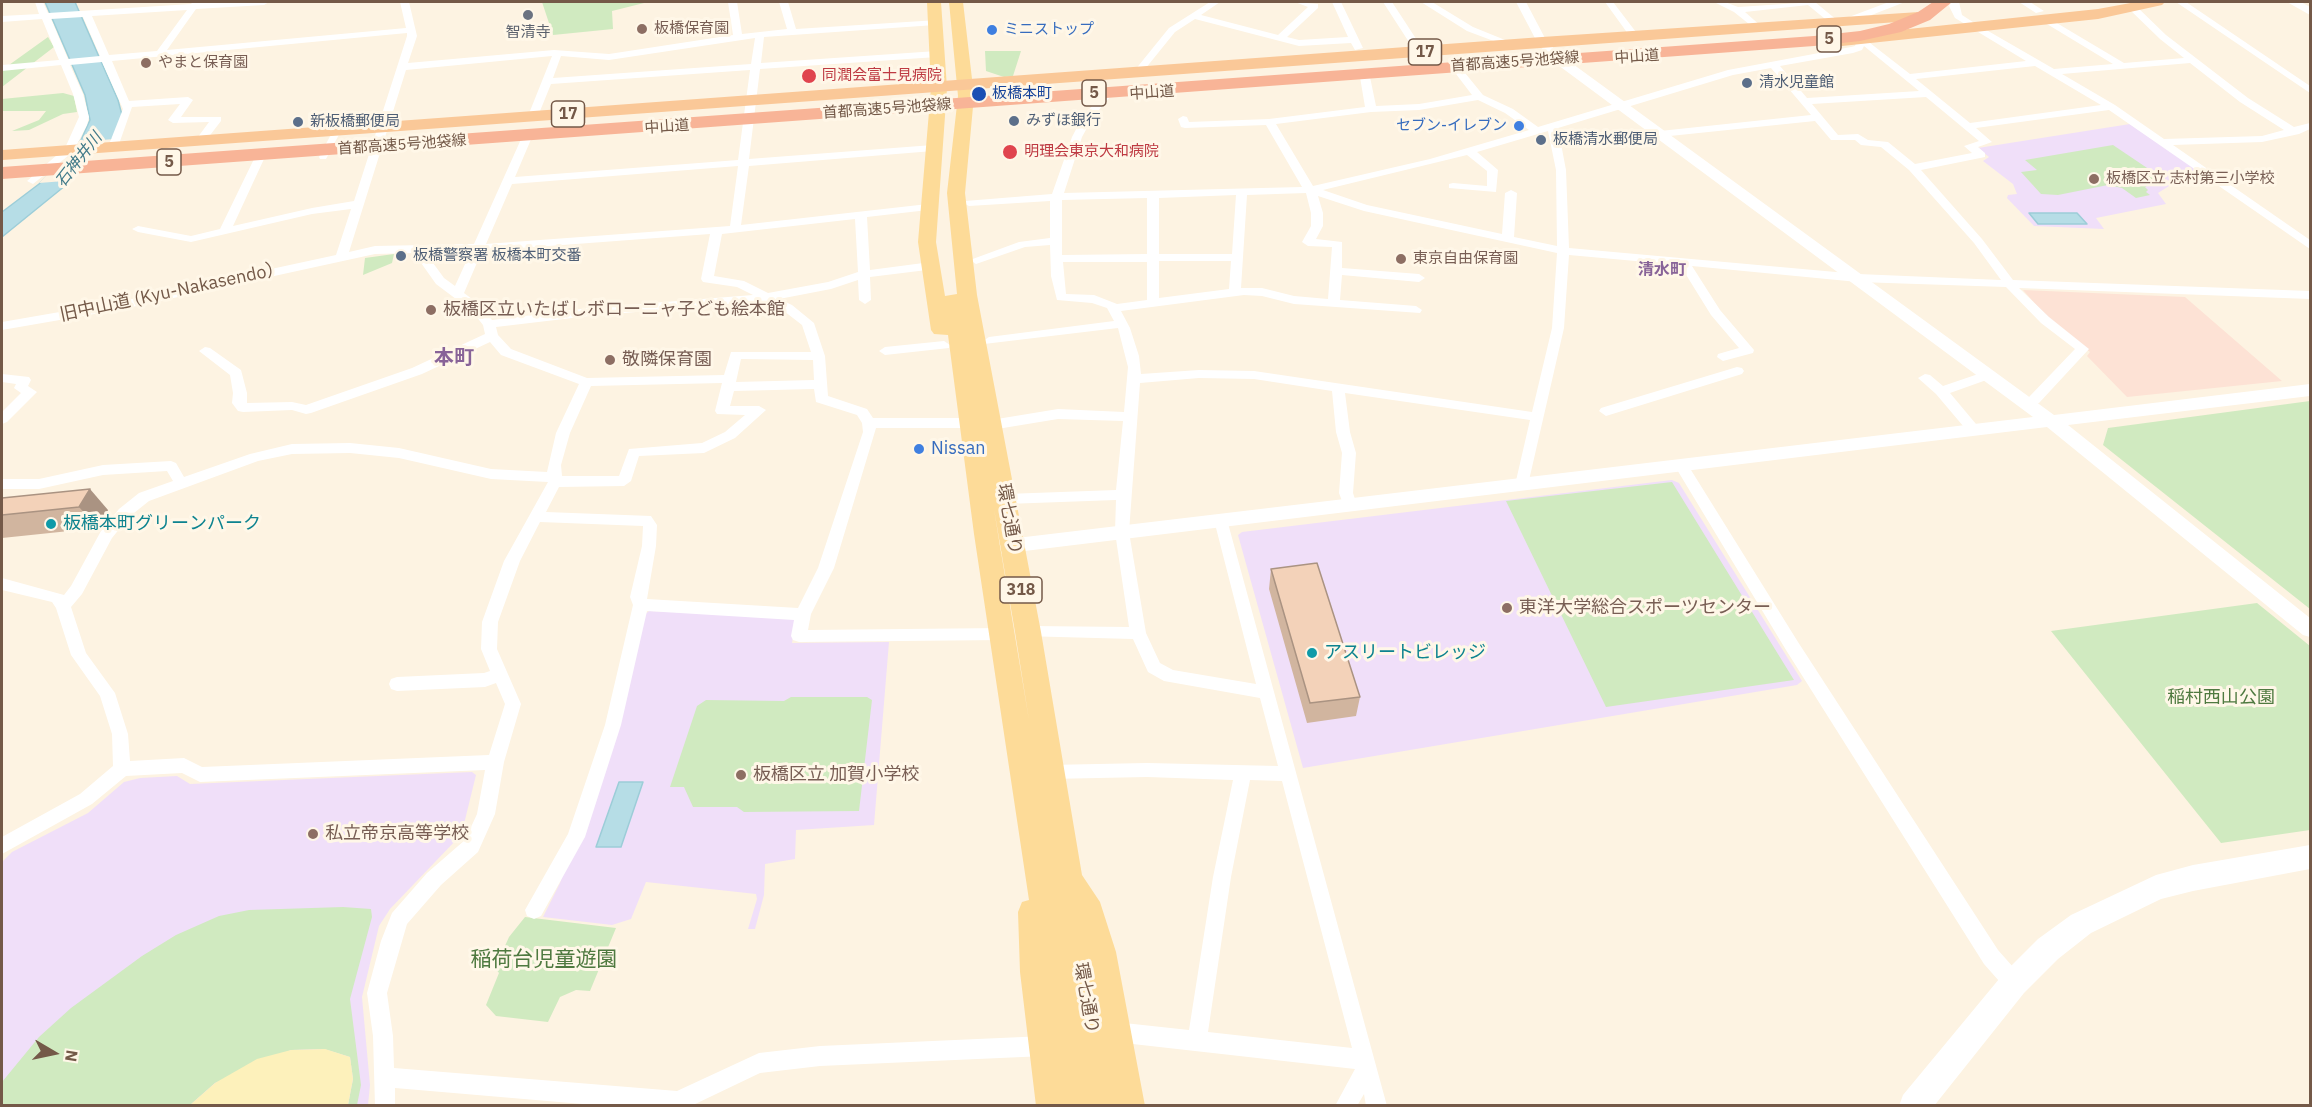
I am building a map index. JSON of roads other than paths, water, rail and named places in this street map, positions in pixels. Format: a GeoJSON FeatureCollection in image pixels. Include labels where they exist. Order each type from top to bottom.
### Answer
{"type":"FeatureCollection","features":[{"type":"Feature","properties":{"kind":"highway","name":"首都高速5号池袋線"},"geometry":{"type":"LineString","coordinates":[[2,160],[1834,22],[1886,14],[1912,2]]}},
{"type":"Feature","properties":{"kind":"highway","name":"首都高速5号池袋線"},"geometry":{"type":"LineString","coordinates":[[2,173],[1814,41],[1871,34],[1914,21],[1943,2]]}},
{"type":"Feature","properties":{"kind":"highway","name":"中山道"},"geometry":{"type":"LineString","coordinates":[[2,178],[39,177],[87,171],[527,137],[939,88],[1028,81],[1145,78],[1358,47],[1423,51],[1510,44],[1552,53],[1649,48],[1671,54],[1861,39],[1973,26],[2116,2]]}},
{"type":"Feature","properties":{"kind":"highway","name":"中山道"},"geometry":{"type":"LineString","coordinates":[[2,155],[533,116],[745,112],[860,114],[1035,102],[1458,70],[1634,36],[1759,29],[1957,9],[2042,15],[2098,14],[2157,2]]}},
{"type":"Feature","properties":{"kind":"highway","name":"17"},"geometry":{"type":"LineString","coordinates":[[1028,81],[1834,22]]}},
{"type":"Feature","properties":{"kind":"highway","name":"5"},"geometry":{"type":"LineString","coordinates":[[1035,102],[1145,78],[1673,44],[1707,48]]}},
{"type":"Feature","properties":{"kind":"highway"},"geometry":{"type":"LineString","coordinates":[[1423,51],[1450,58],[1552,53]]}},
{"type":"Feature","properties":{"kind":"highway"},"geometry":{"type":"LineString","coordinates":[[383,127],[234,148],[188,151],[176,152],[164,153],[153,154],[83,159],[2,166],[91,157],[177,152],[187,152],[197,151],[280,148],[745,112]]}},
{"type":"Feature","properties":{"kind":"main road"},"geometry":{"type":"LineString","coordinates":[[934,2],[939,88],[927,207],[927,242],[949,366],[973,382],[989,341],[969,203],[977,105],[967,2]]}},
{"type":"Feature","properties":{"kind":"main road","name":"環七通り"},"geometry":{"type":"LineString","coordinates":[[946,2],[953,102],[941,204],[981,424],[989,549],[1076,1106]]}},
{"type":"Feature","properties":{"kind":"main road","name":"環七通り"},"geometry":{"type":"LineString","coordinates":[[956,2],[966,96],[956,192],[961,307]]}},
{"type":"Feature","properties":{"kind":"main road","name":"環七通り"},"geometry":{"type":"LineString","coordinates":[[981,424],[1006,499],[1104,1106]]}},
{"type":"Feature","properties":{"kind":"main road"},"geometry":{"type":"LineString","coordinates":[[1914,1106],[2014,983],[2048,950],[2080,924],[2156,888],[2193,878],[2310,857]]}},
{"type":"Feature","properties":{"kind":"main road"},"geometry":{"type":"LineString","coordinates":[[1038,859],[1032,905],[1036,972],[1053,1106]]}},
{"type":"Feature","properties":{"kind":"main road"},"geometry":{"type":"LineString","coordinates":[[1065,874],[1089,912],[1101,952],[1128,1106]]}},
{"type":"Feature","properties":{"kind":"street"},"geometry":{"type":"LineString","coordinates":[[39,2],[66,62],[84,117],[69,150],[39,177]]}},
{"type":"Feature","properties":{"kind":"street"},"geometry":{"type":"LineString","coordinates":[[2,19],[196,4],[264,2]]}},
{"type":"Feature","properties":{"kind":"street"},"geometry":{"type":"LineString","coordinates":[[342,256],[412,30],[405,2]]}},
{"type":"Feature","properties":{"kind":"street"},"geometry":{"type":"LineString","coordinates":[[732,2],[738,37]]}},
{"type":"Feature","properties":{"kind":"street"},"geometry":{"type":"LineString","coordinates":[[783,2],[792,31]]}},
{"type":"Feature","properties":{"kind":"street"},"geometry":{"type":"LineString","coordinates":[[1145,78],[1172,30],[1215,2]]}},
{"type":"Feature","properties":{"kind":"street"},"geometry":{"type":"LineString","coordinates":[[1280,38],[1315,6],[1307,2]]}},
{"type":"Feature","properties":{"kind":"street"},"geometry":{"type":"LineString","coordinates":[[1193,16],[1299,43],[1358,47],[1338,2]]}},
{"type":"Feature","properties":{"kind":"street"},"geometry":{"type":"LineString","coordinates":[[1388,2],[1423,51]]}},
{"type":"Feature","properties":{"kind":"street"},"geometry":{"type":"LineString","coordinates":[[1426,2],[1470,29],[1510,44]]}},
{"type":"Feature","properties":{"kind":"street"},"geometry":{"type":"LineString","coordinates":[[1521,2],[1552,53],[2050,422],[2310,629]]}},
{"type":"Feature","properties":{"kind":"street"},"geometry":{"type":"LineString","coordinates":[[1609,2],[1634,36]]}},
{"type":"Feature","properties":{"kind":"street"},"geometry":{"type":"LineString","coordinates":[[1719,2],[1737,10],[1759,29]]}},
{"type":"Feature","properties":{"kind":"street"},"geometry":{"type":"LineString","coordinates":[[1737,10],[1810,2],[1834,22],[1899,2]]}},
{"type":"Feature","properties":{"kind":"street"},"geometry":{"type":"LineString","coordinates":[[2025,2],[2120,64]]}},
{"type":"Feature","properties":{"kind":"street"},"geometry":{"type":"LineString","coordinates":[[2181,2],[2310,90]]}},
{"type":"Feature","properties":{"kind":"street"},"geometry":{"type":"LineString","coordinates":[[2293,2],[2310,12]]}},
{"type":"Feature","properties":{"kind":"street"},"geometry":{"type":"LineString","coordinates":[[160,53],[196,4]]}},
{"type":"Feature","properties":{"kind":"street"},"geometry":{"type":"LineString","coordinates":[[2132,7],[2191,60],[2244,100],[2295,132]]}},
{"type":"Feature","properties":{"kind":"street"},"geometry":{"type":"LineString","coordinates":[[1957,9],[1973,26],[2110,107],[2310,245]]}},
{"type":"Feature","properties":{"kind":"street"},"geometry":{"type":"LineString","coordinates":[[84,13],[127,104],[126,119],[111,147]]}},
{"type":"Feature","properties":{"kind":"street"},"geometry":{"type":"LineString","coordinates":[[402,67],[558,53],[609,57],[760,34],[935,22]]}},
{"type":"Feature","properties":{"kind":"street"},"geometry":{"type":"LineString","coordinates":[[3,68],[412,30]]}},
{"type":"Feature","properties":{"kind":"street"},"geometry":{"type":"LineString","coordinates":[[735,229],[744,163],[745,112],[757,67],[760,34]]}},
{"type":"Feature","properties":{"kind":"street"},"geometry":{"type":"LineString","coordinates":[[1309,190],[1388,173],[1469,151],[1711,78],[1852,50],[1858,48],[1861,39],[1987,142],[1969,146],[1982,155],[1913,168]]}},
{"type":"Feature","properties":{"kind":"street"},"geometry":{"type":"LineString","coordinates":[[533,116],[558,53]]}},
{"type":"Feature","properties":{"kind":"street"},"geometry":{"type":"LineString","coordinates":[[547,81],[937,54]]}},
{"type":"Feature","properties":{"kind":"street"},"geometry":{"type":"LineString","coordinates":[[2054,72],[2120,64],[2191,60]]}},
{"type":"Feature","properties":{"kind":"street"},"geometry":{"type":"LineString","coordinates":[[1908,77],[2038,63]]}},
{"type":"Feature","properties":{"kind":"street"},"geometry":{"type":"LineString","coordinates":[[1773,64],[1835,138],[1858,137],[1865,143],[1884,144],[1913,168],[1978,241],[2011,285],[2045,320],[2083,349],[2034,400],[2024,403]]}},
{"type":"Feature","properties":{"kind":"street"},"geometry":{"type":"LineString","coordinates":[[1458,70],[1479,97],[1509,111],[1536,130]]}},
{"type":"Feature","properties":{"kind":"street"},"geometry":{"type":"LineString","coordinates":[[1365,77],[1371,110]]}},
{"type":"Feature","properties":{"kind":"street"},"geometry":{"type":"LineString","coordinates":[[1804,101],[1926,94]]}},
{"type":"Feature","properties":{"kind":"street"},"geometry":{"type":"LineString","coordinates":[[1105,97],[1088,116],[1077,137],[1056,203],[1056,241],[1061,297],[1094,299],[1113,308],[1191,300],[1235,292],[1262,292],[1294,300],[1416,310]]}},
{"type":"Feature","properties":{"kind":"street"},"geometry":{"type":"LineString","coordinates":[[1183,119],[1185,125],[1269,122],[1419,107],[1479,97]]}},
{"type":"Feature","properties":{"kind":"street"},"geometry":{"type":"LineString","coordinates":[[127,104],[188,100],[172,120],[217,119],[200,141]]}},
{"type":"Feature","properties":{"kind":"street"},"geometry":{"type":"LineString","coordinates":[[1967,126],[2110,107]]}},
{"type":"Feature","properties":{"kind":"street"},"geometry":{"type":"LineString","coordinates":[[1660,134],[1816,118]]}},
{"type":"Feature","properties":{"kind":"street"},"geometry":{"type":"LineString","coordinates":[[1269,122],[1309,190],[1317,213],[1317,226],[1308,242],[1338,244],[1334,302]]}},
{"type":"Feature","properties":{"kind":"street"},"geometry":{"type":"LineString","coordinates":[[1522,485],[1558,328],[1563,250],[1561,170],[1552,125]]}},
{"type":"Feature","properties":{"kind":"street"},"geometry":{"type":"LineString","coordinates":[[2162,142],[2262,139],[2295,132],[2310,126]]}},
{"type":"Feature","properties":{"kind":"street"},"geometry":{"type":"LineString","coordinates":[[323,158],[339,133]]}},
{"type":"Feature","properties":{"kind":"street"},"geometry":{"type":"LineString","coordinates":[[458,293],[527,137]]}},
{"type":"Feature","properties":{"kind":"street"},"geometry":{"type":"LineString","coordinates":[[507,181],[933,148]]}},
{"type":"Feature","properties":{"kind":"street"},"geometry":{"type":"LineString","coordinates":[[1453,186],[1492,190],[1493,170],[1469,151]]}},
{"type":"Feature","properties":{"kind":"street"},"geometry":{"type":"LineString","coordinates":[[225,230],[259,159]]}},
{"type":"Feature","properties":{"kind":"street"},"geometry":{"type":"LineString","coordinates":[[969,203],[1058,197],[1309,190],[1318,191],[1364,208],[1563,250],[1858,278],[2310,295]]}},
{"type":"Feature","properties":{"kind":"street"},"geometry":{"type":"LineString","coordinates":[[1235,292],[1242,192]]}},
{"type":"Feature","properties":{"kind":"street"},"geometry":{"type":"LineString","coordinates":[[1508,239],[1511,193]]}},
{"type":"Feature","properties":{"kind":"street"},"geometry":{"type":"LineString","coordinates":[[1153,194],[1153,303]]}},
{"type":"Feature","properties":{"kind":"street"},"geometry":{"type":"LineString","coordinates":[[138,229],[190,239],[359,204]]}},
{"type":"Feature","properties":{"kind":"street","name":"旧中山道 (Kyu-Nakasendo）"},"geometry":{"type":"LineString","coordinates":[[2,326],[123,305],[375,250],[511,247],[735,229],[927,207]]}},
{"type":"Feature","properties":{"kind":"street"},"geometry":{"type":"LineString","coordinates":[[861,215],[865,300]]}},
{"type":"Feature","properties":{"kind":"street"},"geometry":{"type":"LineString","coordinates":[[717,230],[707,279],[740,284],[788,308],[808,323],[819,356],[821,399],[862,412],[869,423],[870,432],[837,535],[826,568],[802,614],[799,636],[1003,634]]}},
{"type":"Feature","properties":{"kind":"street"},"geometry":{"type":"LineString","coordinates":[[976,260],[1023,244],[1056,241]]}},
{"type":"Feature","properties":{"kind":"street"},"geometry":{"type":"LineString","coordinates":[[419,248],[420,256],[440,281],[476,308],[506,352],[586,382],[821,384]]}},
{"type":"Feature","properties":{"kind":"street"},"geometry":{"type":"LineString","coordinates":[[1057,259],[1238,257]]}},
{"type":"Feature","properties":{"kind":"street"},"geometry":{"type":"LineString","coordinates":[[1683,261],[1715,312],[1748,350],[1723,357]]}},
{"type":"Feature","properties":{"kind":"street"},"geometry":{"type":"LineString","coordinates":[[205,351],[236,374],[240,393],[239,403],[243,408],[292,406],[306,410],[420,369],[490,330],[589,312],[764,298],[831,285],[863,274],[931,266]]}},
{"type":"Feature","properties":{"kind":"street"},"geometry":{"type":"LineString","coordinates":[[1337,271],[1419,278]]}},
{"type":"Feature","properties":{"kind":"street"},"geometry":{"type":"LineString","coordinates":[[1113,308],[1122,324],[1133,356],[1134,379],[1129,417],[1122,532],[1138,633],[1154,667],[1170,676],[1266,692]]}},
{"type":"Feature","properties":{"kind":"street"},"geometry":{"type":"LineString","coordinates":[[989,341],[1122,324]]}},
{"type":"Feature","properties":{"kind":"street"},"geometry":{"type":"LineString","coordinates":[[885,351],[944,345]]}},
{"type":"Feature","properties":{"kind":"street"},"geometry":{"type":"LineString","coordinates":[[63,606],[77,590],[106,535],[124,513],[144,497],[180,482],[255,457],[292,449],[321,447],[399,453],[510,476],[624,481],[634,452],[704,448],[730,435],[759,410],[722,411],[736,355],[819,356]]}},
{"type":"Feature","properties":{"kind":"street"},"geometry":{"type":"LineString","coordinates":[[1606,411],[1737,371]]}},
{"type":"Feature","properties":{"kind":"street"},"geometry":{"type":"LineString","coordinates":[[1134,379],[1199,374],[1254,375],[1538,417]]}},
{"type":"Feature","properties":{"kind":"street"},"geometry":{"type":"LineString","coordinates":[[1941,391],[1987,375]]}},
{"type":"Feature","properties":{"kind":"street"},"geometry":{"type":"LineString","coordinates":[[2,378],[24,380],[21,388],[30,392],[2,418]]}},
{"type":"Feature","properties":{"kind":"street"},"geometry":{"type":"LineString","coordinates":[[1925,378],[1941,391],[1974,430]]}},
{"type":"Feature","properties":{"kind":"street"},"geometry":{"type":"LineString","coordinates":[[385,1106],[383,1036],[377,993],[391,940],[399,919],[434,879],[472,846],[486,814],[495,762],[513,704],[489,649],[490,622],[512,561],[538,517],[555,479],[554,465],[563,433],[586,382]]}},
{"type":"Feature","properties":{"kind":"street"},"geometry":{"type":"LineString","coordinates":[[1338,387],[1343,432],[1349,453],[1346,494],[1350,505]]}},
{"type":"Feature","properties":{"kind":"street"},"geometry":{"type":"LineString","coordinates":[[989,549],[2310,390]]}},
{"type":"Feature","properties":{"kind":"street"},"geometry":{"type":"LineString","coordinates":[[869,423],[981,424],[1058,414],[1129,417]]}},
{"type":"Feature","properties":{"kind":"street"},"geometry":{"type":"LineString","coordinates":[[1681,465],[1792,646],[1984,947],[2014,983]]}},
{"type":"Feature","properties":{"kind":"street"},"geometry":{"type":"LineString","coordinates":[[2,484],[39,484],[102,470],[171,466],[180,482]]}},
{"type":"Feature","properties":{"kind":"street"},"geometry":{"type":"LineString","coordinates":[[1006,499],[1123,495]]}},
{"type":"Feature","properties":{"kind":"street"},"geometry":{"type":"LineString","coordinates":[[534,910],[576,837],[613,725],[641,605],[638,597],[649,546],[650,525],[646,520],[538,517]]}},
{"type":"Feature","properties":{"kind":"street"},"geometry":{"type":"LineString","coordinates":[[1221,520],[1377,1106]]}},
{"type":"Feature","properties":{"kind":"street"},"geometry":{"type":"LineString","coordinates":[[2,584],[57,597],[63,606],[79,656],[107,693],[120,734],[122,769]]}},
{"type":"Feature","properties":{"kind":"street"},"geometry":{"type":"LineString","coordinates":[[641,605],[802,614]]}},
{"type":"Feature","properties":{"kind":"street"},"geometry":{"type":"LineString","coordinates":[[1029,632],[1138,633]]}},
{"type":"Feature","properties":{"kind":"street"},"geometry":{"type":"LineString","coordinates":[[397,684],[485,680],[500,674]]}},
{"type":"Feature","properties":{"kind":"street"},"geometry":{"type":"LineString","coordinates":[[2,846],[86,799],[122,769],[184,765],[200,775],[495,762]]}},
{"type":"Feature","properties":{"kind":"street"},"geometry":{"type":"LineString","coordinates":[[1049,772],[1147,770],[1287,774]]}},
{"type":"Feature","properties":{"kind":"street"},"geometry":{"type":"LineString","coordinates":[[1197,1041],[1220,888],[1243,773]]}},
{"type":"Feature","properties":{"kind":"street"},"geometry":{"type":"LineString","coordinates":[[1115,1032],[1366,1064]]}},
{"type":"Feature","properties":{"kind":"street"},"geometry":{"type":"LineString","coordinates":[[384,1077],[609,1100],[678,1101],[759,1063],[820,1056],[1045,1046]]}},
{"type":"Feature","properties":{"kind":"street"},"geometry":{"type":"LineString","coordinates":[[1345,1106],[1366,1064]]}},
{"type":"Feature","properties":{"kind":"water","name":"石神井川"},"geometry":{"type":"Polygon","coordinates":[[[45,2],[75,2],[118,100],[122,115],[114,137],[71,181],[2,237],[2,212],[39,184],[81,140],[90,120],[85,95],[45,2]]]}},
{"type":"Feature","properties":{"kind":"water"},"geometry":{"type":"Polygon","coordinates":[[[2029,213],[2077,213],[2087,224],[2038,224],[2029,213]]]}},
{"type":"Feature","properties":{"kind":"water"},"geometry":{"type":"Polygon","coordinates":[[[619,782],[643,782],[621,847],[596,847],[619,782]]]}},
{"type":"Feature","properties":{"kind":"place","name":"智清寺"},"geometry":{"type":"Point","coordinates":[528,15]}},
{"type":"Feature","properties":{"kind":"place","name":"板橋保育園"},"geometry":{"type":"Point","coordinates":[642,29]}},
{"type":"Feature","properties":{"kind":"place","name":"ミニストップ"},"geometry":{"type":"Point","coordinates":[992,30]}},
{"type":"Feature","properties":{"kind":"place","name":"やまと保育園"},"geometry":{"type":"Point","coordinates":[146,63]}},
{"type":"Feature","properties":{"kind":"place","name":"同潤会富士見病院"},"geometry":{"type":"Point","coordinates":[809,76]}},
{"type":"Feature","properties":{"kind":"place","name":"清水児童館"},"geometry":{"type":"Point","coordinates":[1747,83]}},
{"type":"Feature","properties":{"kind":"place","name":"板橋本町"},"geometry":{"type":"Point","coordinates":[979,94]}},
{"type":"Feature","properties":{"kind":"place","name":"みずほ銀行"},"geometry":{"type":"Point","coordinates":[1014,121]}},
{"type":"Feature","properties":{"kind":"place","name":"新板橋郵便局"},"geometry":{"type":"Point","coordinates":[298,122]}},
{"type":"Feature","properties":{"kind":"place","name":"セブン-イレブン"},"geometry":{"type":"Point","coordinates":[1519,126]}},
{"type":"Feature","properties":{"kind":"place","name":"板橋清水郵便局"},"geometry":{"type":"Point","coordinates":[1541,140]}},
{"type":"Feature","properties":{"kind":"place","name":"明理会東京大和病院"},"geometry":{"type":"Point","coordinates":[1010,152]}},
{"type":"Feature","properties":{"kind":"place","name":"板橋区立 志村第三小学校"},"geometry":{"type":"Point","coordinates":[2094,179]}},
{"type":"Feature","properties":{"kind":"place","name":"板橋警察署 板橋本町交番"},"geometry":{"type":"Point","coordinates":[401,256]}},
{"type":"Feature","properties":{"kind":"place","name":"東京自由保育園"},"geometry":{"type":"Point","coordinates":[1401,259]}},
{"type":"Feature","properties":{"kind":"place","name":"板橋区立いたばしボローニャ子ども絵本館"},"geometry":{"type":"Point","coordinates":[431,310]}},
{"type":"Feature","properties":{"kind":"place","name":"敬隣保育園"},"geometry":{"type":"Point","coordinates":[610,360]}},
{"type":"Feature","properties":{"kind":"place","name":"Nissan"},"geometry":{"type":"Point","coordinates":[919,449]}},
{"type":"Feature","properties":{"kind":"place","name":"板橋本町グリーンパーク"},"geometry":{"type":"Point","coordinates":[51,524]}},
{"type":"Feature","properties":{"kind":"place","name":"東洋大学総合スポーツセンター"},"geometry":{"type":"Point","coordinates":[1507,608]}},
{"type":"Feature","properties":{"kind":"place","name":"アスリートビレッジ"},"geometry":{"type":"Point","coordinates":[1312,653]}},
{"type":"Feature","properties":{"kind":"place","name":"板橋区立 加賀小学校"},"geometry":{"type":"Point","coordinates":[741,775]}},
{"type":"Feature","properties":{"kind":"place","name":"私立帝京高等学校"},"geometry":{"type":"Point","coordinates":[313,834]}},
{"type":"Feature","properties":{"kind":"district","name":"清水町"},"geometry":{"type":"Point","coordinates":[1662,270]}},
{"type":"Feature","properties":{"kind":"district","name":"本町"},"geometry":{"type":"Point","coordinates":[454,358]}},
{"type":"Feature","properties":{"kind":"park label","name":"稲村西山公園"},"geometry":{"type":"Point","coordinates":[2221,698]}},
{"type":"Feature","properties":{"kind":"park label","name":"稲荷台児童遊園"},"geometry":{"type":"Point","coordinates":[544,960]}}]}
